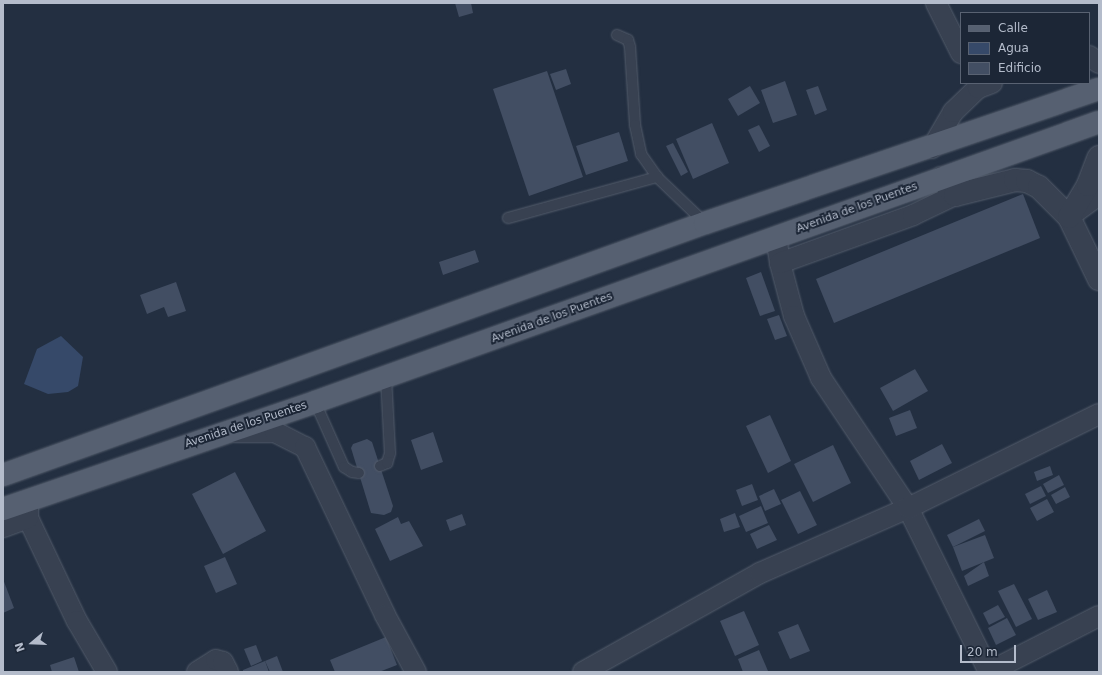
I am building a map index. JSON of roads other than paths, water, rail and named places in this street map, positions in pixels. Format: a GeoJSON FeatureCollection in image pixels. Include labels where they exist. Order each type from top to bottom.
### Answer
{"type":"FeatureCollection","features":[{"type":"Feature","properties":{"kind":"main road"},"geometry":{"type":"LineString","coordinates":[[3,475],[705,223],[932,148],[1099,89]]}},
{"type":"Feature","properties":{"kind":"main road","name":"Avenida de los Puentes"},"geometry":{"type":"LineString","coordinates":[[3,509],[28,509],[220,433],[386,377],[1099,122]]}},
{"type":"Feature","properties":{"kind":"street"},"geometry":{"type":"LineString","coordinates":[[936,3],[960,51]]}},
{"type":"Feature","properties":{"kind":"street"},"geometry":{"type":"LineString","coordinates":[[1090,57],[1099,62]]}},
{"type":"Feature","properties":{"kind":"street"},"geometry":{"type":"LineString","coordinates":[[932,148],[953,112],[982,85]]}},
{"type":"Feature","properties":{"kind":"street"},"geometry":{"type":"LineString","coordinates":[[1069,217],[1088,185],[1099,157]]}},
{"type":"Feature","properties":{"kind":"street"},"geometry":{"type":"LineString","coordinates":[[941,178],[955,195]]}},
{"type":"Feature","properties":{"kind":"street"},"geometry":{"type":"LineString","coordinates":[[780,263],[913,215],[955,195],[1015,180],[1027,181],[1039,187],[1069,217],[1099,279]]}},
{"type":"Feature","properties":{"kind":"street"},"geometry":{"type":"LineString","coordinates":[[1069,217],[1099,195]]}},
{"type":"Feature","properties":{"kind":"street"},"geometry":{"type":"LineString","coordinates":[[776,237],[780,263],[794,316],[821,378],[908,508],[989,672],[1099,616]]}},
{"type":"Feature","properties":{"kind":"street"},"geometry":{"type":"LineString","coordinates":[[583,672],[760,573],[908,508],[1099,414]]}},
{"type":"Feature","properties":{"kind":"street"},"geometry":{"type":"LineString","coordinates":[[220,433],[275,432],[305,447],[385,615],[416,672]]}},
{"type":"Feature","properties":{"kind":"street"},"geometry":{"type":"LineString","coordinates":[[3,527],[28,509],[77,621],[108,672]]}},
{"type":"Feature","properties":{"kind":"street"},"geometry":{"type":"LineString","coordinates":[[197,672],[216,660],[223,662],[228,672]]}},
{"type":"Feature","properties":{"kind":"lane"},"geometry":{"type":"LineString","coordinates":[[617,35],[628,40],[630,47],[634,125],[641,154],[657,177],[705,223]]}},
{"type":"Feature","properties":{"kind":"lane"},"geometry":{"type":"LineString","coordinates":[[508,218],[657,177]]}},
{"type":"Feature","properties":{"kind":"lane"},"geometry":{"type":"LineString","coordinates":[[380,466],[387,463],[390,453],[386,377]]}},
{"type":"Feature","properties":{"kind":"lane"},"geometry":{"type":"LineString","coordinates":[[315,402],[344,467],[352,472],[359,473]]}},
{"type":"Feature","properties":{"kind":"water"},"geometry":{"type":"Polygon","coordinates":[[[61,336],[83,357],[78,386],[68,392],[48,394],[24,384],[37,349],[61,336]]]}}]}
